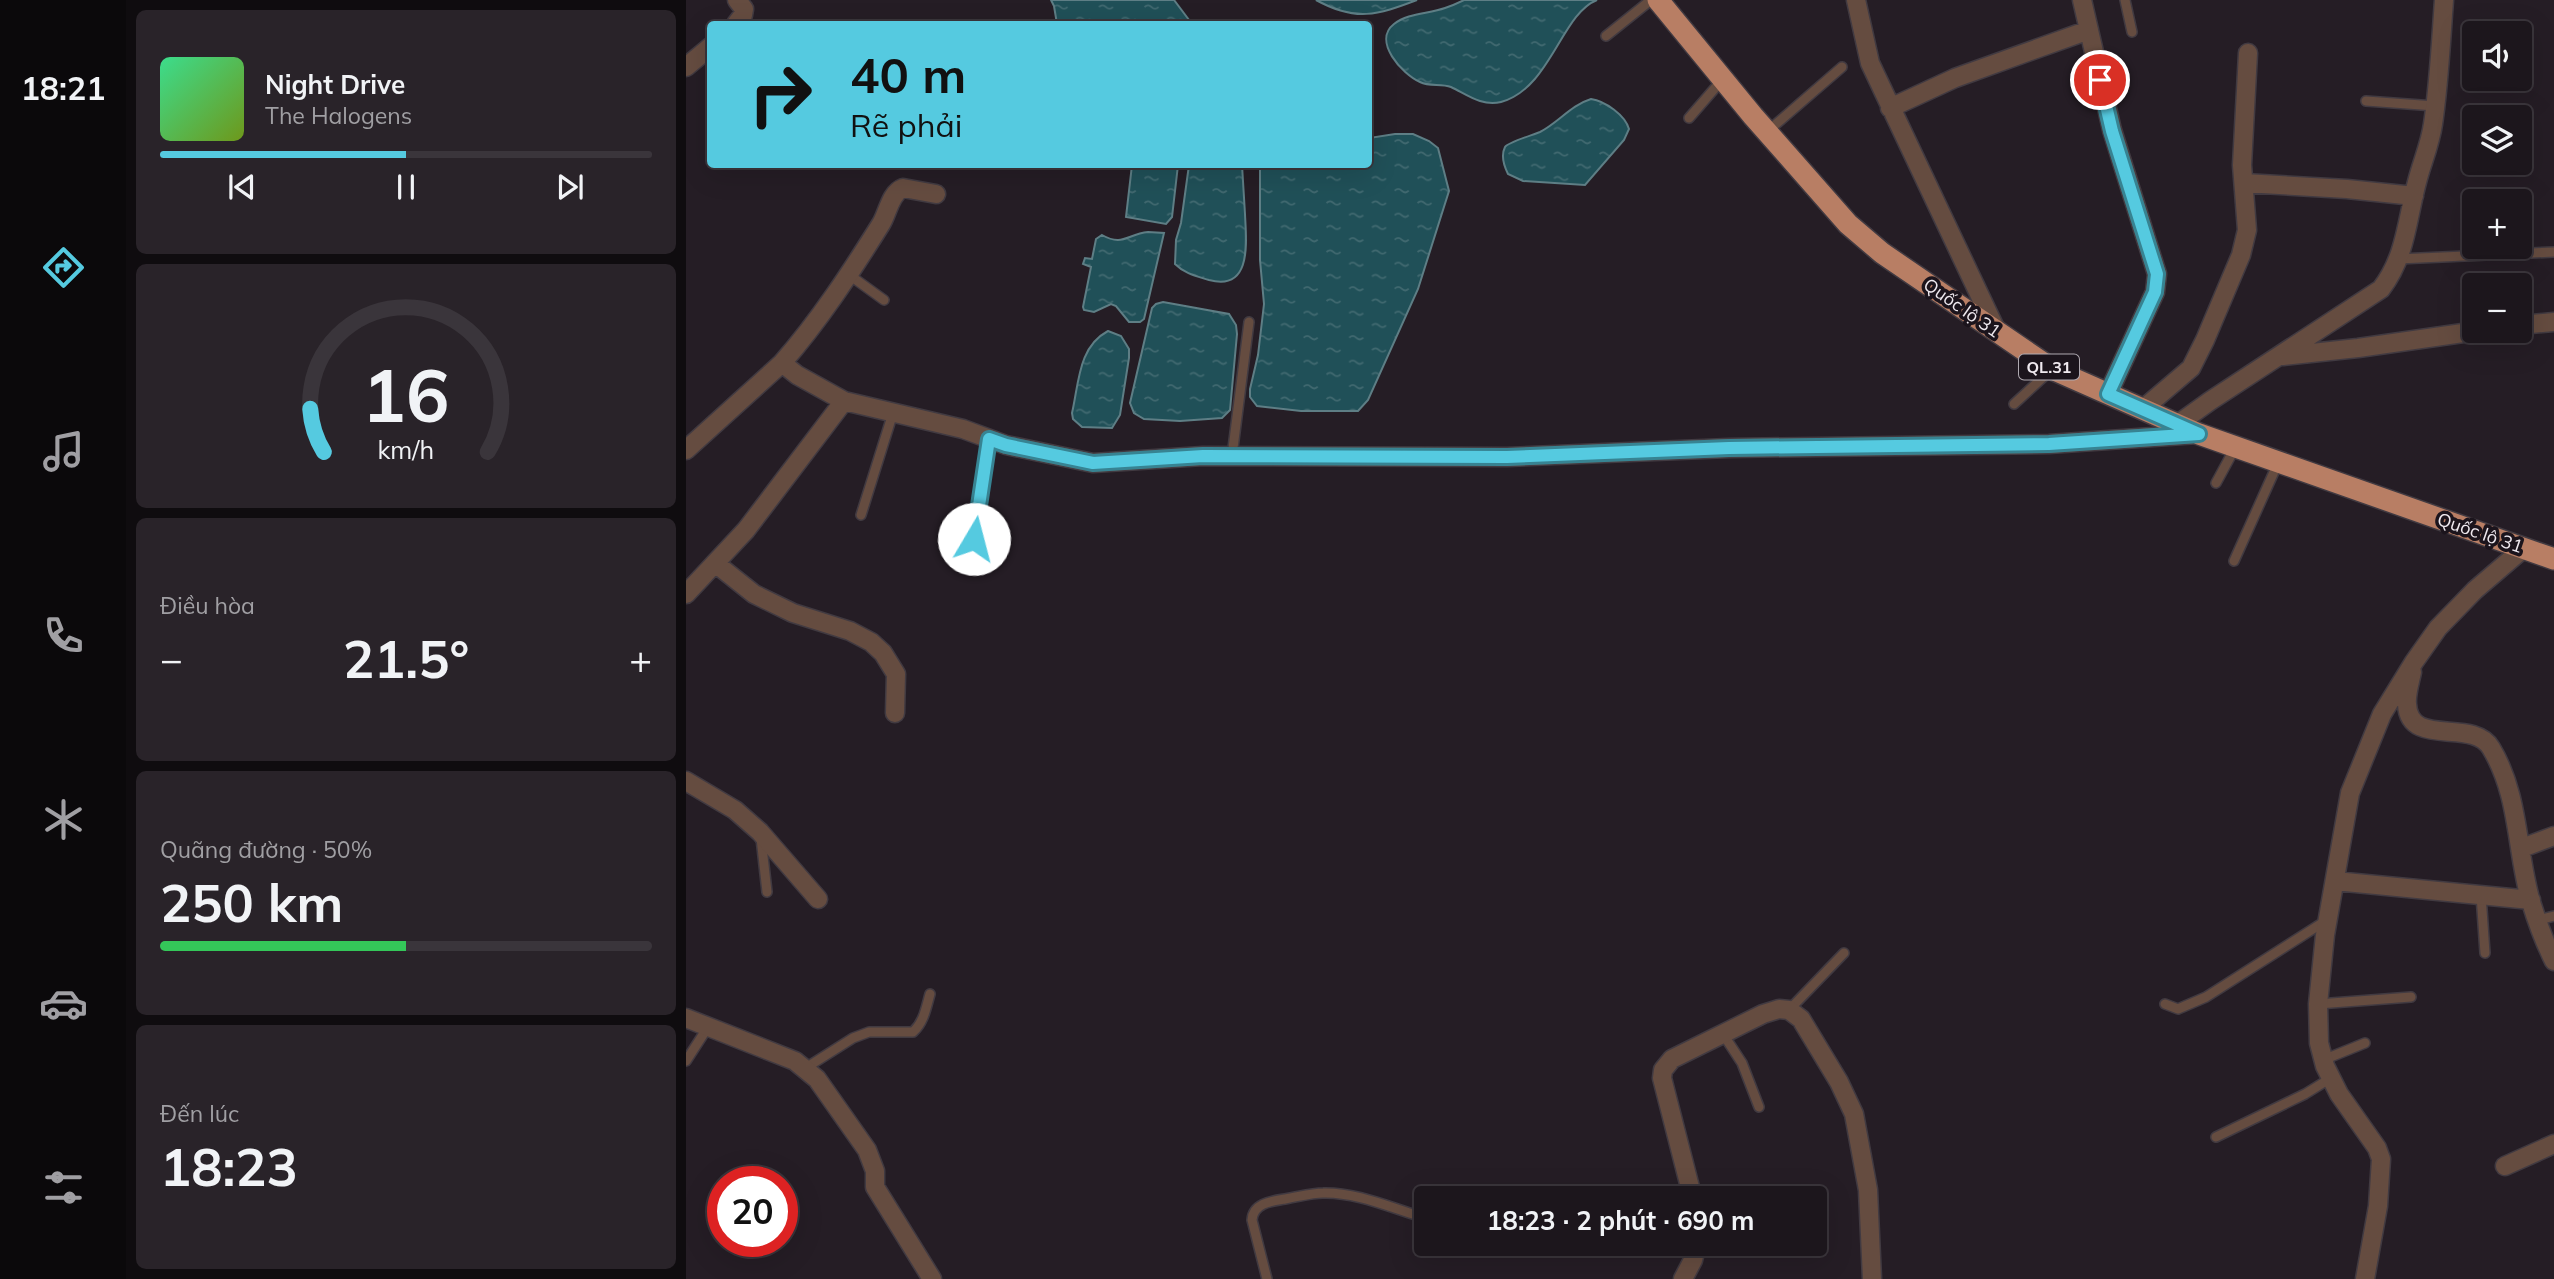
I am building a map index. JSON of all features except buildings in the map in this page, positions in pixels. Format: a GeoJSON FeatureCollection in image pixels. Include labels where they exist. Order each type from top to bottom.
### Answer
{"type":"FeatureCollection","features":[{"type":"Feature","properties":{"kind":"highway","name":"Quốc lộ 31"},"geometry":{"type":"LineString","coordinates":[[1658,0],[1849,224],[1882,253],[2052,369],[2199,434],[2554,559]]}},
{"type":"Feature","properties":{"kind":"street"},"geometry":{"type":"LineString","coordinates":[[737,0],[744,9],[739,21]]}},
{"type":"Feature","properties":{"kind":"street"},"geometry":{"type":"LineString","coordinates":[[1856,0],[1870,63],[1997,332]]}},
{"type":"Feature","properties":{"kind":"street"},"geometry":{"type":"LineString","coordinates":[[2082,0],[2112,131],[2157,274],[2155,292],[2108,394]]}},
{"type":"Feature","properties":{"kind":"street"},"geometry":{"type":"LineString","coordinates":[[2178,424],[2381,289],[2396,268],[2427,152],[2435,106],[2444,0]]}},
{"type":"Feature","properties":{"kind":"street"},"geometry":{"type":"LineString","coordinates":[[1890,108],[1955,78],[2089,30]]}},
{"type":"Feature","properties":{"kind":"street"},"geometry":{"type":"LineString","coordinates":[[686,67],[707,50]]}},
{"type":"Feature","properties":{"kind":"street"},"geometry":{"type":"LineString","coordinates":[[2143,409],[2191,368],[2241,255],[2247,230],[2242,164],[2248,53]]}},
{"type":"Feature","properties":{"kind":"street"},"geometry":{"type":"LineString","coordinates":[[2244,183],[2414,196]]}},
{"type":"Feature","properties":{"kind":"street"},"geometry":{"type":"LineString","coordinates":[[686,450],[782,363],[848,274],[887,215],[892,197],[898,190],[903,188],[936,194]]}},
{"type":"Feature","properties":{"kind":"street"},"geometry":{"type":"LineString","coordinates":[[2532,324],[2554,321]]}},
{"type":"Feature","properties":{"kind":"street"},"geometry":{"type":"LineString","coordinates":[[2280,356],[2462,333]]}},
{"type":"Feature","properties":{"kind":"street"},"geometry":{"type":"LineString","coordinates":[[782,363],[797,375],[844,401],[963,429],[1006,445],[1093,463],[1232,456],[1507,457],[1729,448],[2049,444],[2199,434]]}},
{"type":"Feature","properties":{"kind":"street"},"geometry":{"type":"LineString","coordinates":[[686,594],[747,530],[844,401]]}},
{"type":"Feature","properties":{"kind":"street"},"geometry":{"type":"LineString","coordinates":[[2365,1279],[2378,1206],[2381,1159],[2378,1148],[2339,1094],[2323,1060],[2319,1043],[2318,1004],[2328,920],[2350,793],[2382,714],[2413,662],[2438,628],[2475,590],[2524,548]]}},
{"type":"Feature","properties":{"kind":"street"},"geometry":{"type":"LineString","coordinates":[[715,564],[754,594],[793,613],[850,631],[871,642],[883,653],[895,674],[895,713]]}},
{"type":"Feature","properties":{"kind":"street"},"geometry":{"type":"LineString","coordinates":[[2413,662],[2406,702],[2408,715],[2413,723],[2423,728],[2478,734],[2485,739],[2502,770],[2519,827],[2531,900],[2546,918],[2554,961]]}},
{"type":"Feature","properties":{"kind":"street"},"geometry":{"type":"LineString","coordinates":[[686,781],[735,810],[761,832],[818,899]]}},
{"type":"Feature","properties":{"kind":"street"},"geometry":{"type":"LineString","coordinates":[[2522,848],[2554,836]]}},
{"type":"Feature","properties":{"kind":"street"},"geometry":{"type":"LineString","coordinates":[[2335,881],[2531,900]]}},
{"type":"Feature","properties":{"kind":"street"},"geometry":{"type":"LineString","coordinates":[[1690,1186],[1662,1078],[1663,1070],[1672,1059],[1763,1014],[1779,1009],[1788,1010],[1801,1019],[1839,1082],[1854,1114],[1868,1190],[1872,1279]]}},
{"type":"Feature","properties":{"kind":"street"},"geometry":{"type":"LineString","coordinates":[[686,1018],[776,1052],[795,1061],[817,1079],[861,1140],[875,1171],[875,1187],[932,1279]]}},
{"type":"Feature","properties":{"kind":"street"},"geometry":{"type":"LineString","coordinates":[[2505,1166],[2554,1144]]}},
{"type":"Feature","properties":{"kind":"street"},"geometry":{"type":"LineString","coordinates":[[1683,1279],[1694,1256]]}},
{"type":"Feature","properties":{"kind":"lane"},"geometry":{"type":"LineString","coordinates":[[1606,36],[1651,0]]}},
{"type":"Feature","properties":{"kind":"lane"},"geometry":{"type":"LineString","coordinates":[[2125,0],[2132,32]]}},
{"type":"Feature","properties":{"kind":"lane"},"geometry":{"type":"LineString","coordinates":[[1768,131],[1842,67]]}},
{"type":"Feature","properties":{"kind":"lane"},"geometry":{"type":"LineString","coordinates":[[1689,118],[1723,79]]}},
{"type":"Feature","properties":{"kind":"lane"},"geometry":{"type":"LineString","coordinates":[[2366,101],[2435,106]]}},
{"type":"Feature","properties":{"kind":"lane"},"geometry":{"type":"LineString","coordinates":[[2398,259],[2554,252]]}},
{"type":"Feature","properties":{"kind":"lane"},"geometry":{"type":"LineString","coordinates":[[848,274],[884,300]]}},
{"type":"Feature","properties":{"kind":"lane"},"geometry":{"type":"LineString","coordinates":[[1232,456],[1249,322]]}},
{"type":"Feature","properties":{"kind":"lane"},"geometry":{"type":"LineString","coordinates":[[2014,404],[2052,369]]}},
{"type":"Feature","properties":{"kind":"lane"},"geometry":{"type":"LineString","coordinates":[[861,515],[892,413]]}},
{"type":"Feature","properties":{"kind":"lane"},"geometry":{"type":"LineString","coordinates":[[974,539],[989,439]]}},
{"type":"Feature","properties":{"kind":"lane"},"geometry":{"type":"LineString","coordinates":[[2216,483],[2235,447]]}},
{"type":"Feature","properties":{"kind":"lane"},"geometry":{"type":"LineString","coordinates":[[2234,561],[2278,463]]}},
{"type":"Feature","properties":{"kind":"lane"},"geometry":{"type":"LineString","coordinates":[[761,832],[767,892]]}},
{"type":"Feature","properties":{"kind":"lane"},"geometry":{"type":"LineString","coordinates":[[2481,894],[2484,953]]}},
{"type":"Feature","properties":{"kind":"lane"},"geometry":{"type":"LineString","coordinates":[[2165,1004],[2178,1009],[2206,997],[2328,920]]}},
{"type":"Feature","properties":{"kind":"lane"},"geometry":{"type":"LineString","coordinates":[[1788,1010],[1844,953]]}},
{"type":"Feature","properties":{"kind":"lane"},"geometry":{"type":"LineString","coordinates":[[804,1069],[853,1038],[869,1032],[913,1032],[919,1027],[930,993]]}},
{"type":"Feature","properties":{"kind":"lane"},"geometry":{"type":"LineString","coordinates":[[2318,1004],[2411,997]]}},
{"type":"Feature","properties":{"kind":"lane"},"geometry":{"type":"LineString","coordinates":[[686,1060],[708,1026]]}},
{"type":"Feature","properties":{"kind":"lane"},"geometry":{"type":"LineString","coordinates":[[1723,1034],[1742,1063],[1759,1107]]}},
{"type":"Feature","properties":{"kind":"lane"},"geometry":{"type":"LineString","coordinates":[[2323,1060],[2365,1043]]}},
{"type":"Feature","properties":{"kind":"lane"},"geometry":{"type":"LineString","coordinates":[[2216,1137],[2305,1094],[2331,1078]]}},
{"type":"Feature","properties":{"kind":"lane"},"geometry":{"type":"LineString","coordinates":[[1267,1279],[1252,1214],[1268,1201],[1325,1193],[1355,1197],[1414,1215]]}},
{"type":"Feature","properties":{"kind":"water"},"geometry":{"type":"Polygon","coordinates":[[[1051,0],[1174,0],[1190,21],[1056,21],[1051,0]]]}},
{"type":"Feature","properties":{"kind":"water"},"geometry":{"type":"Polygon","coordinates":[[[1316,0],[1417,0],[1378,12],[1355,14],[1316,0]]]}},
{"type":"Feature","properties":{"kind":"water"},"geometry":{"type":"Polygon","coordinates":[[[1464,0],[1597,0],[1574,20],[1532,82],[1518,94],[1501,102],[1487,103],[1451,87],[1420,82],[1398,65],[1388,48],[1388,31],[1400,20],[1464,0]]]}},
{"type":"Feature","properties":{"kind":"water"},"geometry":{"type":"Polygon","coordinates":[[[1591,99],[1614,110],[1629,129],[1624,140],[1585,185],[1523,181],[1508,174],[1503,157],[1507,145],[1540,132],[1577,105],[1591,99]]]}},
{"type":"Feature","properties":{"kind":"water"},"geometry":{"type":"Polygon","coordinates":[[[1413,134],[1438,148],[1449,191],[1418,289],[1368,400],[1358,411],[1301,411],[1257,406],[1250,397],[1250,389],[1258,355],[1264,304],[1260,260],[1260,168],[1372,168],[1372,138],[1413,134]]]}},
{"type":"Feature","properties":{"kind":"water"},"geometry":{"type":"Polygon","coordinates":[[[1132,168],[1178,168],[1172,217],[1166,224],[1126,217],[1132,168]]]}},
{"type":"Feature","properties":{"kind":"water"},"geometry":{"type":"Polygon","coordinates":[[[1189,168],[1242,168],[1246,249],[1240,271],[1233,278],[1223,282],[1209,280],[1187,272],[1175,264],[1176,240],[1189,168]]]}},
{"type":"Feature","properties":{"kind":"water"},"geometry":{"type":"Polygon","coordinates":[[[1148,232],[1164,233],[1144,319],[1140,322],[1129,322],[1116,306],[1111,304],[1094,312],[1084,310],[1091,267],[1083,264],[1085,258],[1092,259],[1096,239],[1102,235],[1120,240],[1148,232]]]}},
{"type":"Feature","properties":{"kind":"water"},"geometry":{"type":"Polygon","coordinates":[[[1163,302],[1229,314],[1236,325],[1230,410],[1222,418],[1180,421],[1144,419],[1134,413],[1130,403],[1152,308],[1163,302]]]}},
{"type":"Feature","properties":{"kind":"water"},"geometry":{"type":"Polygon","coordinates":[[[1108,331],[1121,336],[1129,349],[1120,415],[1112,428],[1082,427],[1073,419],[1072,413],[1081,367],[1091,346],[1108,331]]]}},
{"type":"Feature","properties":{"kind":"route"},"geometry":{"type":"LineString","coordinates":[[974,539],[989,439],[1093,463],[1203,456],[1507,457],[1729,448],[2049,444],[2199,434],[2108,394],[2155,292],[2157,274],[2112,131],[2100,80]]}}]}
